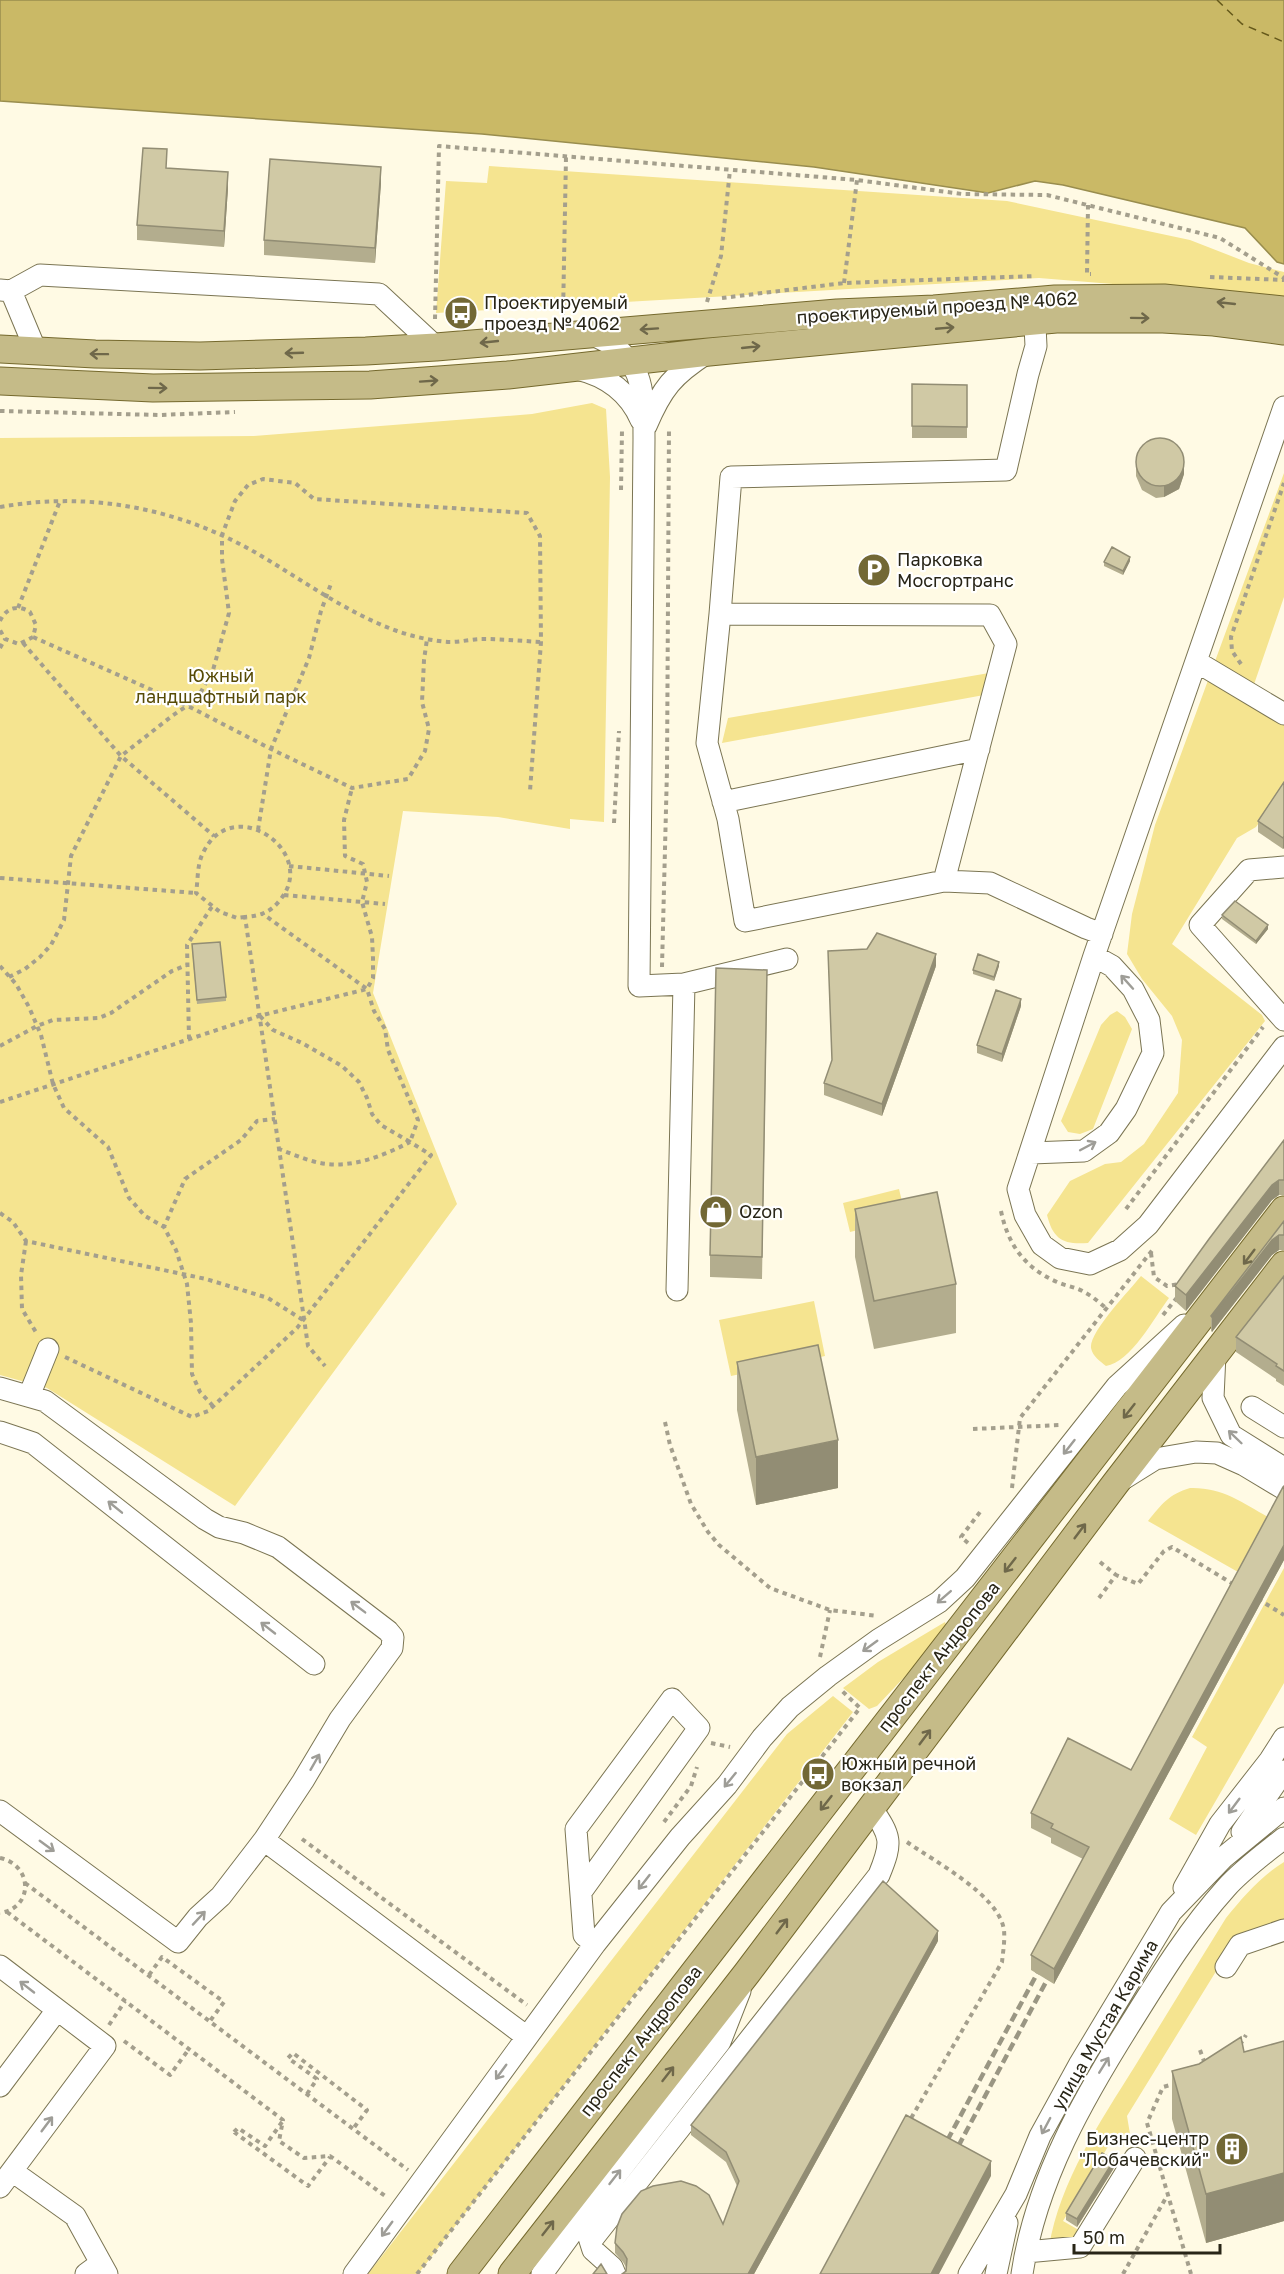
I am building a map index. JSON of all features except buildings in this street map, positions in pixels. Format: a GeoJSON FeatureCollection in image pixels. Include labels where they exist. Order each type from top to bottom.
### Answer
{"type":"FeatureCollection","features":[{"type":"Feature","properties":{"kind":"main road","name":"проектируемый проезд № 4062"},"geometry":{"type":"LineString","coordinates":[[0,349],[200,356],[436,347],[837,313],[934,309],[1036,299],[1164,298],[1284,310]]}},
{"type":"Feature","properties":{"kind":"main road","name":"проектируемый проезд № 4062"},"geometry":{"type":"LineString","coordinates":[[0,381],[199,389],[370,385],[573,368],[709,352],[1036,299],[1163,319],[1214,322],[1284,331]]}},
{"type":"Feature","properties":{"kind":"main road","name":"проспект Андропова"},"geometry":{"type":"LineString","coordinates":[[461,2274],[1284,1210]]}},
{"type":"Feature","properties":{"kind":"main road","name":"проспект Андропова"},"geometry":{"type":"LineString","coordinates":[[512,2274],[747,1973],[1115,1484],[1284,1265]]}},
{"type":"Feature","properties":{"kind":"street"},"geometry":{"type":"LineString","coordinates":[[36,351],[5,290],[40,275],[379,294],[436,347]]}},
{"type":"Feature","properties":{"kind":"street"},"geometry":{"type":"LineString","coordinates":[[1036,299],[1036,346],[1006,470],[731,477],[707,743],[723,802],[745,921],[944,881],[990,883],[1102,934]]}},
{"type":"Feature","properties":{"kind":"street"},"geometry":{"type":"LineString","coordinates":[[589,334],[608,341],[630,360],[640,377],[644,429],[639,986],[684,984],[787,959]]}},
{"type":"Feature","properties":{"kind":"street"},"geometry":{"type":"LineString","coordinates":[[644,429],[658,397],[680,370],[709,352]]}},
{"type":"Feature","properties":{"kind":"street"},"geometry":{"type":"LineString","coordinates":[[573,368],[593,373],[617,386],[634,405],[644,429]]}},
{"type":"Feature","properties":{"kind":"street"},"geometry":{"type":"LineString","coordinates":[[1284,407],[1094,956],[1018,1189],[1025,1215],[1042,1245],[1060,1258],[1090,1264],[1120,1250],[1148,1225],[1284,1047]]}},
{"type":"Feature","properties":{"kind":"street"},"geometry":{"type":"LineString","coordinates":[[720,614],[990,615],[1006,644],[944,881]]}},
{"type":"Feature","properties":{"kind":"street"},"geometry":{"type":"LineString","coordinates":[[1197,662],[1284,714]]}},
{"type":"Feature","properties":{"kind":"street"},"geometry":{"type":"LineString","coordinates":[[723,802],[979,749]]}},
{"type":"Feature","properties":{"kind":"street"},"geometry":{"type":"LineString","coordinates":[[1280,1015],[1200,925],[1249,870],[1284,867]]}},
{"type":"Feature","properties":{"kind":"street"},"geometry":{"type":"LineString","coordinates":[[1031,1154],[1084,1151],[1109,1133],[1126,1109],[1154,1053],[1149,1020],[1133,989],[1112,966],[1094,956]]}},
{"type":"Feature","properties":{"kind":"street"},"geometry":{"type":"LineString","coordinates":[[677,1290],[684,984]]}},
{"type":"Feature","properties":{"kind":"street"},"geometry":{"type":"LineString","coordinates":[[354,2274],[595,1944],[680,1837],[727,1785],[762,1738],[790,1707],[828,1676],[878,1640],[939,1602],[965,1578],[1118,1386],[1226,1286]]}},
{"type":"Feature","properties":{"kind":"street"},"geometry":{"type":"LineString","coordinates":[[29,1396],[48,1349]]}},
{"type":"Feature","properties":{"kind":"street"},"geometry":{"type":"LineString","coordinates":[[1215,1354],[1213,1398],[1231,1435],[1284,1468]]}},
{"type":"Feature","properties":{"kind":"street"},"geometry":{"type":"LineString","coordinates":[[0,1388],[45,1401],[205,1519],[219,1527],[244,1533],[278,1547],[388,1630],[393,1637],[392,1648],[340,1719],[264,1840],[221,1896],[198,1917],[178,1942],[0,1811]]}},
{"type":"Feature","properties":{"kind":"street"},"geometry":{"type":"LineString","coordinates":[[1252,1407],[1284,1426]]}},
{"type":"Feature","properties":{"kind":"street"},"geometry":{"type":"LineString","coordinates":[[0,1432],[33,1443],[314,1664]]}},
{"type":"Feature","properties":{"kind":"street"},"geometry":{"type":"LineString","coordinates":[[1115,1484],[1155,1460],[1196,1452],[1216,1454],[1231,1460],[1284,1489]]}},
{"type":"Feature","properties":{"kind":"street"},"geometry":{"type":"LineString","coordinates":[[580,1892],[699,1728],[672,1699],[576,1829],[580,1892],[584,1935],[595,1944]]}},
{"type":"Feature","properties":{"kind":"street"},"geometry":{"type":"LineString","coordinates":[[1181,1944],[1224,1857],[1279,1803],[1277,1765],[1284,1738]]}},
{"type":"Feature","properties":{"kind":"street"},"geometry":{"type":"LineString","coordinates":[[1172,1912],[1220,1824],[1277,1765]]}},
{"type":"Feature","properties":{"kind":"street"},"geometry":{"type":"LineString","coordinates":[[591,2241],[879,1875],[890,1844],[884,1826],[871,1807]]}},
{"type":"Feature","properties":{"kind":"street","name":"улица Мустая Карима"},"geometry":{"type":"LineString","coordinates":[[1022,2274],[1039,2204],[1057,2156],[1096,2078],[1181,1944],[1226,1888],[1254,1861],[1284,1838]]}},
{"type":"Feature","properties":{"kind":"street"},"geometry":{"type":"LineString","coordinates":[[264,1840],[527,2037]]}},
{"type":"Feature","properties":{"kind":"street","name":"улица Мустая Карима"},"geometry":{"type":"LineString","coordinates":[[969,2274],[1016,2194],[1040,2136],[1079,2065],[1172,1912],[1224,1857]]}},
{"type":"Feature","properties":{"kind":"street"},"geometry":{"type":"LineString","coordinates":[[1226,1967],[1240,1945],[1284,1930]]}},
{"type":"Feature","properties":{"kind":"street"},"geometry":{"type":"LineString","coordinates":[[0,1966],[105,2046],[6,2179],[75,2216],[98,2270]]}},
{"type":"Feature","properties":{"kind":"street"},"geometry":{"type":"LineString","coordinates":[[542,2274],[581,2220],[720,2042],[747,1973]]}},
{"type":"Feature","properties":{"kind":"street"},"geometry":{"type":"LineString","coordinates":[[0,2086],[57,2010]]}},
{"type":"Feature","properties":{"kind":"street"},"geometry":{"type":"LineString","coordinates":[[1026,2252],[1080,2247],[1135,2158]]}},
{"type":"Feature","properties":{"kind":"street"},"geometry":{"type":"LineString","coordinates":[[996,2274],[1016,2194]]}},
{"type":"Feature","properties":{"kind":"street"},"geometry":{"type":"LineString","coordinates":[[581,2220],[593,2250],[612,2266],[615,2274]]}},
{"type":"Feature","properties":{"kind":"path"},"geometry":{"type":"LineString","coordinates":[[439,146],[857,180],[962,194],[1047,195],[1220,237],[1284,279]]}},
{"type":"Feature","properties":{"kind":"path"},"geometry":{"type":"LineString","coordinates":[[563,316],[566,157]]}},
{"type":"Feature","properties":{"kind":"path"},"geometry":{"type":"LineString","coordinates":[[706,299],[721,256],[730,170]]}},
{"type":"Feature","properties":{"kind":"path"},"geometry":{"type":"LineString","coordinates":[[844,283],[857,180]]}},
{"type":"Feature","properties":{"kind":"path"},"geometry":{"type":"LineString","coordinates":[[1087,274],[1088,205]]}},
{"type":"Feature","properties":{"kind":"path"},"geometry":{"type":"LineString","coordinates":[[1076,274],[1099,274]]}},
{"type":"Feature","properties":{"kind":"path"},"geometry":{"type":"LineString","coordinates":[[1203,277],[1284,279]]}},
{"type":"Feature","properties":{"kind":"path"},"geometry":{"type":"LineString","coordinates":[[717,298],[844,283],[1036,299]]}},
{"type":"Feature","properties":{"kind":"path"},"geometry":{"type":"LineString","coordinates":[[661,985],[668,770],[669,427]]}},
{"type":"Feature","properties":{"kind":"path"},"geometry":{"type":"LineString","coordinates":[[621,501],[622,430]]}},
{"type":"Feature","properties":{"kind":"path"},"geometry":{"type":"LineString","coordinates":[[9,977],[25,969],[40,957],[51,945],[64,920],[71,856],[121,756],[155,728],[197,699],[213,670],[229,613],[222,559],[222,535],[235,501],[248,485],[263,478],[295,483],[314,499],[528,513],[540,536],[541,642],[530,791]]}},
{"type":"Feature","properties":{"kind":"path"},"geometry":{"type":"LineString","coordinates":[[1244,667],[1232,651],[1231,637],[1284,483]]}},
{"type":"Feature","properties":{"kind":"path"},"geometry":{"type":"LineString","coordinates":[[0,507],[60,501],[124,504],[187,522],[222,535],[258,554],[326,596],[397,631],[427,639],[452,642],[479,639],[541,642]]}},
{"type":"Feature","properties":{"kind":"path"},"geometry":{"type":"LineString","coordinates":[[18,608],[60,501]]}},
{"type":"Feature","properties":{"kind":"path"},"geometry":{"type":"LineString","coordinates":[[258,830],[271,749],[309,658],[332,581]]}},
{"type":"Feature","properties":{"kind":"path"},"geometry":{"type":"LineString","coordinates":[[0,619],[6,612],[18,608],[24,609],[33,616],[36,625],[33,637],[23,644],[14,644],[5,639],[0,630]]}},
{"type":"Feature","properties":{"kind":"path"},"geometry":{"type":"LineString","coordinates":[[33,637],[188,706],[352,788],[408,779],[425,751],[429,729],[422,702],[427,639]]}},
{"type":"Feature","properties":{"kind":"path"},"geometry":{"type":"LineString","coordinates":[[0,648],[5,639]]}},
{"type":"Feature","properties":{"kind":"path"},"geometry":{"type":"LineString","coordinates":[[23,644],[121,756],[214,837]]}},
{"type":"Feature","properties":{"kind":"path"},"geometry":{"type":"LineString","coordinates":[[614,823],[620,724]]}},
{"type":"Feature","properties":{"kind":"path"},"geometry":{"type":"LineString","coordinates":[[352,788],[344,820],[345,856],[363,864],[367,882],[362,902],[372,937],[372,978],[367,989]]}},
{"type":"Feature","properties":{"kind":"path"},"geometry":{"type":"LineString","coordinates":[[0,878],[196,894],[220,912],[237,918],[263,914],[273,908],[284,895],[289,880],[289,859],[270,835],[251,826],[225,830],[214,837],[203,852],[196,894]]}},
{"type":"Feature","properties":{"kind":"path"},"geometry":{"type":"LineString","coordinates":[[289,866],[389,876]]}},
{"type":"Feature","properties":{"kind":"path"},"geometry":{"type":"LineString","coordinates":[[284,895],[385,904]]}},
{"type":"Feature","properties":{"kind":"path"},"geometry":{"type":"LineString","coordinates":[[189,1039],[187,945],[213,905]]}},
{"type":"Feature","properties":{"kind":"path"},"geometry":{"type":"LineString","coordinates":[[263,914],[367,989],[374,1011],[385,1029],[388,1050],[418,1120],[410,1142],[388,1153],[347,1164],[320,1163],[279,1149]]}},
{"type":"Feature","properties":{"kind":"path"},"geometry":{"type":"LineString","coordinates":[[245,917],[303,1320],[308,1346],[325,1366]]}},
{"type":"Feature","properties":{"kind":"path"},"geometry":{"type":"LineString","coordinates":[[0,1046],[53,1020],[99,1018],[121,1006],[172,971],[188,965]]}},
{"type":"Feature","properties":{"kind":"path"},"geometry":{"type":"LineString","coordinates":[[0,966],[30,1007],[53,1084],[64,1108],[108,1147],[129,1198],[146,1216],[164,1227],[176,1250],[187,1284],[189,1299],[192,1374],[200,1392],[213,1406]]}},
{"type":"Feature","properties":{"kind":"path"},"geometry":{"type":"LineString","coordinates":[[0,1102],[259,1016],[367,989]]}},
{"type":"Feature","properties":{"kind":"path"},"geometry":{"type":"LineString","coordinates":[[1126,1209],[1280,1015]]}},
{"type":"Feature","properties":{"kind":"path"},"geometry":{"type":"LineString","coordinates":[[0,1213],[13,1222],[26,1241],[21,1275],[22,1309],[34,1331],[48,1349],[192,1417],[208,1411],[303,1320],[431,1155],[381,1125],[372,1114],[367,1098],[358,1082],[342,1066],[302,1043],[273,1030],[259,1016]]}},
{"type":"Feature","properties":{"kind":"path"},"geometry":{"type":"LineString","coordinates":[[164,1227],[185,1179],[241,1140],[257,1121],[275,1119]]}},
{"type":"Feature","properties":{"kind":"path"},"geometry":{"type":"LineString","coordinates":[[26,1241],[182,1274],[268,1298],[303,1320]]}},
{"type":"Feature","properties":{"kind":"path"},"geometry":{"type":"LineString","coordinates":[[1011,1497],[1020,1418],[1158,1244]]}},
{"type":"Feature","properties":{"kind":"path"},"geometry":{"type":"LineString","coordinates":[[1151,1253],[1154,1276],[1167,1286],[1189,1281],[1162,1316]]}},
{"type":"Feature","properties":{"kind":"path"},"geometry":{"type":"LineString","coordinates":[[665,1422],[670,1445],[691,1504],[719,1545],[770,1588],[830,1610],[882,1617]]}},
{"type":"Feature","properties":{"kind":"path"},"geometry":{"type":"LineString","coordinates":[[973,1429],[1064,1424]]}},
{"type":"Feature","properties":{"kind":"path"},"geometry":{"type":"LineString","coordinates":[[961,1537],[980,1512]]}},
{"type":"Feature","properties":{"kind":"path"},"geometry":{"type":"LineString","coordinates":[[1100,1562],[1116,1575],[1138,1584],[1164,1551],[1172,1547],[1235,1586]]}},
{"type":"Feature","properties":{"kind":"path"},"geometry":{"type":"LineString","coordinates":[[1099,1598],[1116,1575]]}},
{"type":"Feature","properties":{"kind":"path"},"geometry":{"type":"LineString","coordinates":[[1255,1597],[1284,1615]]}},
{"type":"Feature","properties":{"kind":"path"},"geometry":{"type":"LineString","coordinates":[[417,2274],[860,1708],[828,1676]]}},
{"type":"Feature","properties":{"kind":"path"},"geometry":{"type":"LineString","coordinates":[[897,1836],[985,1896],[997,1912],[1004,1928],[1002,1962],[908,2123]]}},
{"type":"Feature","properties":{"kind":"path"},"geometry":{"type":"LineString","coordinates":[[302,1839],[532,2009]]}},
{"type":"Feature","properties":{"kind":"path"},"geometry":{"type":"LineString","coordinates":[[0,1858],[17,1866],[25,1882],[21,1900],[7,1912],[0,1913]]}},
{"type":"Feature","properties":{"kind":"path"},"geometry":{"type":"LineString","coordinates":[[25,1882],[413,2174]]}},
{"type":"Feature","properties":{"kind":"path"},"geometry":{"type":"LineString","coordinates":[[7,1912],[283,2120]]}},
{"type":"Feature","properties":{"kind":"path"},"geometry":{"type":"LineString","coordinates":[[149,1975],[162,1957],[224,2002],[210,2021]]}},
{"type":"Feature","properties":{"kind":"path"},"geometry":{"type":"LineString","coordinates":[[106,2028],[125,2001]]}},
{"type":"Feature","properties":{"kind":"path"},"geometry":{"type":"LineString","coordinates":[[116,2035],[170,2075],[189,2049]]}},
{"type":"Feature","properties":{"kind":"path"},"geometry":{"type":"LineString","coordinates":[[1235,2054],[1246,2035]]}},
{"type":"Feature","properties":{"kind":"path"},"geometry":{"type":"LineString","coordinates":[[1200,2050],[1208,2074]]}},
{"type":"Feature","properties":{"kind":"path"},"geometry":{"type":"LineString","coordinates":[[306,2094],[317,2079],[288,2058],[293,2054],[367,2110],[353,2129]]}},
{"type":"Feature","properties":{"kind":"path"},"geometry":{"type":"LineString","coordinates":[[1186,2080],[1163,2087],[1147,2123],[1191,2274]]}},
{"type":"Feature","properties":{"kind":"path"},"geometry":{"type":"LineString","coordinates":[[283,2120],[279,2141],[304,2158],[330,2156],[393,2202]]}},
{"type":"Feature","properties":{"kind":"path"},"geometry":{"type":"LineString","coordinates":[[283,2120],[265,2146],[238,2128],[234,2132],[308,2186],[330,2156]]}},
{"type":"Feature","properties":{"kind":"path"},"geometry":{"type":"LineString","coordinates":[[1123,2274],[1168,2194]]}},
{"type":"Feature","properties":{"kind":"green space"},"geometry":{"type":"Polygon","coordinates":[[[489,166],[1007,201],[1190,240],[1249,263],[1284,272],[1284,298],[1039,278],[436,313],[446,181],[487,183],[489,166]]]}},
{"type":"Feature","properties":{"kind":"green space","name":"Южный ландшафтный парк"},"geometry":{"type":"Polygon","coordinates":[[[592,403],[606,409],[610,477],[604,822],[570,819],[570,829],[498,817],[403,811],[373,993],[457,1204],[235,1506],[47,1388],[0,1375],[0,438],[254,436],[532,414],[592,403]]]}},
{"type":"Feature","properties":{"kind":"green space"},"geometry":{"type":"Polygon","coordinates":[[[1284,473],[1284,597],[1250,696],[1284,716],[1284,787],[1256,827],[1237,838],[1172,944],[1262,1015],[1265,1021],[1088,1243],[1072,1243],[1056,1235],[1047,1215],[1070,1181],[1105,1164],[1121,1162],[1144,1144],[1178,1093],[1182,1040],[1172,1016],[1142,979],[1127,954],[1132,914],[1155,825],[1284,473]]]}},
{"type":"Feature","properties":{"kind":"green space"},"geometry":{"type":"Polygon","coordinates":[[[989,673],[984,695],[722,743],[728,718],[989,673]]]}},
{"type":"Feature","properties":{"kind":"green space"},"geometry":{"type":"Polygon","coordinates":[[[1117,1011],[1125,1017],[1132,1029],[1093,1129],[1080,1134],[1068,1132],[1061,1121],[1101,1025],[1117,1011]]]}},
{"type":"Feature","properties":{"kind":"green space"},"geometry":{"type":"Polygon","coordinates":[[[899,1189],[906,1218],[850,1232],[843,1203],[899,1189]]]}},
{"type":"Feature","properties":{"kind":"green space"},"geometry":{"type":"Polygon","coordinates":[[[1141,1276],[1169,1298],[1133,1348],[1115,1363],[1106,1366],[1093,1354],[1092,1341],[1103,1322],[1141,1276]]]}},
{"type":"Feature","properties":{"kind":"green space"},"geometry":{"type":"Polygon","coordinates":[[[814,1301],[825,1356],[731,1376],[719,1320],[814,1301]]]}},
{"type":"Feature","properties":{"kind":"green space"},"geometry":{"type":"Polygon","coordinates":[[[1190,1488],[1221,1493],[1268,1517],[1238,1572],[1148,1521],[1171,1497],[1190,1488]]]}},
{"type":"Feature","properties":{"kind":"green space"},"geometry":{"type":"Polygon","coordinates":[[[1284,1568],[1284,1683],[1196,1835],[1169,1819],[1207,1747],[1192,1737],[1284,1568]]]}},
{"type":"Feature","properties":{"kind":"green space"},"geometry":{"type":"Polygon","coordinates":[[[945,1622],[946,1625],[913,1668],[877,1706],[869,1709],[843,1688],[878,1662],[945,1622]]]}},
{"type":"Feature","properties":{"kind":"green space"},"geometry":{"type":"Polygon","coordinates":[[[833,1696],[853,1712],[418,2274],[368,2274],[787,1734],[833,1696]]]}},
{"type":"Feature","properties":{"kind":"green space"},"geometry":{"type":"Polygon","coordinates":[[[1284,1862],[1284,1919],[1247,1931],[1231,1947],[1127,2116],[1130,2134],[1123,2147],[1112,2140],[1063,2221],[1084,2233],[1049,2247],[1054,2223],[1072,2175],[1108,2109],[1226,1918],[1260,1880],[1284,1862]]]}},
{"type":"Feature","properties":{"kind":"shaded area"},"geometry":{"type":"Polygon","coordinates":[[[0,0],[1284,0],[1284,264],[1277,262],[1245,228],[1063,185],[1035,181],[988,193],[814,167],[482,134],[0,101],[0,0]]]}},
{"type":"Feature","properties":{"kind":"ferry route"},"geometry":{"type":"LineString","coordinates":[[1217,0],[1242,24],[1284,42]]}},
{"type":"Feature","properties":{"kind":"railway"},"geometry":{"type":"LineString","coordinates":[[941,2152],[1045,1959]]}},
{"type":"Feature","properties":{"kind":"railway"},"geometry":{"type":"LineString","coordinates":[[952,2158],[1055,1965]]}},
{"type":"Feature","properties":{"kind":"place","name":"Проектируемый проезд № 4062"},"geometry":{"type":"Point","coordinates":[461,313]}},
{"type":"Feature","properties":{"kind":"place","name":"Парковка Мосгортранс"},"geometry":{"type":"Point","coordinates":[874,570]}},
{"type":"Feature","properties":{"kind":"place","name":"Ozon"},"geometry":{"type":"Point","coordinates":[716,1212]}},
{"type":"Feature","properties":{"kind":"place","name":"Южный речной вокзал"},"geometry":{"type":"Point","coordinates":[818,1774]}},
{"type":"Feature","properties":{"kind":"place","name":"Бизнес-центр \"Лобачевский\""},"geometry":{"type":"Point","coordinates":[1232,2149]}}]}
